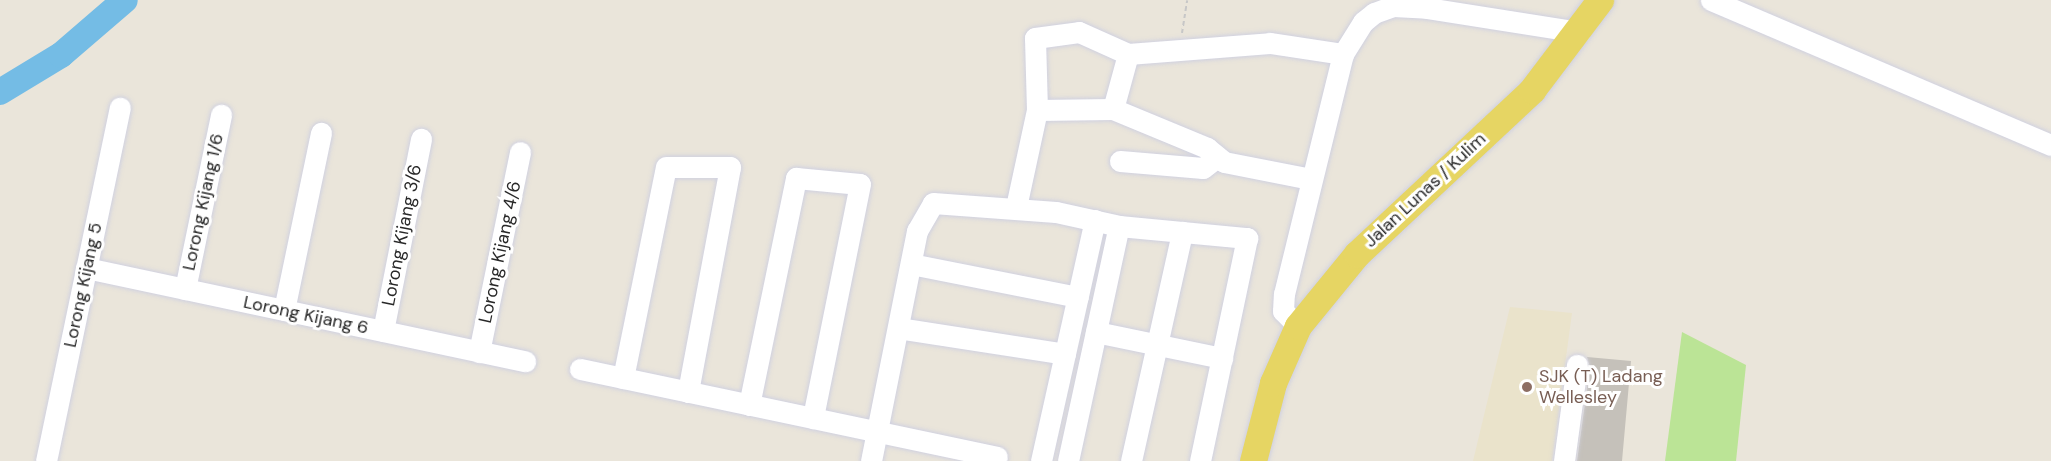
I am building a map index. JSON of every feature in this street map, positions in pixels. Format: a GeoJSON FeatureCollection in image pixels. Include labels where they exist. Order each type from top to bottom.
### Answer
{"type":"FeatureCollection","features":[{"type":"Feature","properties":{"kind":"main road","name":"Jalan Lunas / Kulim"},"geometry":{"type":"LineString","coordinates":[[1252,461],[1273,383],[1298,326],[1357,254],[1532,90],[1558,60],[1600,0]]}},
{"type":"Feature","properties":{"kind":"street"},"geometry":{"type":"LineString","coordinates":[[1711,0],[2051,145]]}},
{"type":"Feature","properties":{"kind":"street"},"geometry":{"type":"LineString","coordinates":[[1298,326],[1283,311],[1284,294],[1343,54],[1363,22],[1374,13],[1394,6],[1427,8],[1579,32]]}},
{"type":"Feature","properties":{"kind":"street"},"geometry":{"type":"LineString","coordinates":[[1016,207],[1036,110],[1035,38],[1079,32],[1128,54],[1270,43],[1343,54]]}},
{"type":"Feature","properties":{"kind":"street"},"geometry":{"type":"LineString","coordinates":[[1113,109],[1128,54]]}},
{"type":"Feature","properties":{"kind":"street","name":"Lorong Kijang 5"},"geometry":{"type":"LineString","coordinates":[[46,461],[120,108]]}},
{"type":"Feature","properties":{"kind":"street"},"geometry":{"type":"LineString","coordinates":[[1036,110],[1113,109],[1208,148],[1224,162],[1311,179]]}},
{"type":"Feature","properties":{"kind":"street","name":"Lorong Kijang 1/6"},"geometry":{"type":"LineString","coordinates":[[185,289],[221,115]]}},
{"type":"Feature","properties":{"kind":"street"},"geometry":{"type":"LineString","coordinates":[[284,310],[321,133]]}},
{"type":"Feature","properties":{"kind":"street","name":"Lorong Kijang 3/6"},"geometry":{"type":"LineString","coordinates":[[383,331],[421,139]]}},
{"type":"Feature","properties":{"kind":"street","name":"Lorong Kijang 4/6"},"geometry":{"type":"LineString","coordinates":[[479,352],[520,152]]}},
{"type":"Feature","properties":{"kind":"street"},"geometry":{"type":"LineString","coordinates":[[1120,161],[1203,168],[1217,157]]}},
{"type":"Feature","properties":{"kind":"street"},"geometry":{"type":"LineString","coordinates":[[623,378],[666,167],[730,166],[688,392]]}},
{"type":"Feature","properties":{"kind":"street"},"geometry":{"type":"LineString","coordinates":[[748,405],[796,178],[860,184],[813,418]]}},
{"type":"Feature","properties":{"kind":"street"},"geometry":{"type":"LineString","coordinates":[[871,461],[917,231],[933,203],[1016,207],[1119,226],[1247,238],[1200,461]]}},
{"type":"Feature","properties":{"kind":"street"},"geometry":{"type":"LineString","coordinates":[[1041,461],[1095,220]]}},
{"type":"Feature","properties":{"kind":"street"},"geometry":{"type":"LineString","coordinates":[[1068,461],[1119,226]]}},
{"type":"Feature","properties":{"kind":"street"},"geometry":{"type":"LineString","coordinates":[[1131,461],[1182,232]]}},
{"type":"Feature","properties":{"kind":"street"},"geometry":{"type":"LineString","coordinates":[[911,264],[1078,297]]}},
{"type":"Feature","properties":{"kind":"street","name":"Lorong Kijang 6"},"geometry":{"type":"LineString","coordinates":[[86,268],[525,362]]}},
{"type":"Feature","properties":{"kind":"street"},"geometry":{"type":"LineString","coordinates":[[898,328],[1065,354]]}},
{"type":"Feature","properties":{"kind":"street"},"geometry":{"type":"LineString","coordinates":[[1096,332],[1222,358]]}},
{"type":"Feature","properties":{"kind":"street"},"geometry":{"type":"LineString","coordinates":[[1564,461],[1577,365]]}},
{"type":"Feature","properties":{"kind":"street"},"geometry":{"type":"LineString","coordinates":[[580,369],[997,457]]}},
{"type":"Feature","properties":{"kind":"path"},"geometry":{"type":"LineString","coordinates":[[1178,50],[1187,0]]}},
{"type":"Feature","properties":{"kind":"shaded area","name":"SJK (T) Ladang Wellesley"},"geometry":{"type":"Polygon","coordinates":[[[1510,307],[1572,313],[1552,461],[1473,461],[1510,307]]]}},
{"type":"Feature","properties":{"kind":"green space"},"geometry":{"type":"Polygon","coordinates":[[[1682,332],[1746,365],[1736,461],[1665,461],[1682,332]]]}},
{"type":"Feature","properties":{"kind":"building"},"geometry":{"type":"Polygon","coordinates":[[[1587,357],[1631,361],[1622,461],[1577,461],[1590,367],[1587,357]]]}},
{"type":"Feature","properties":{"kind":"waterway"},"geometry":{"type":"LineString","coordinates":[[0,92],[61,55],[125,0]]}},
{"type":"Feature","properties":{"kind":"place","name":"SJK (T) Ladang Wellesley"},"geometry":{"type":"Point","coordinates":[1527,387]}}]}
